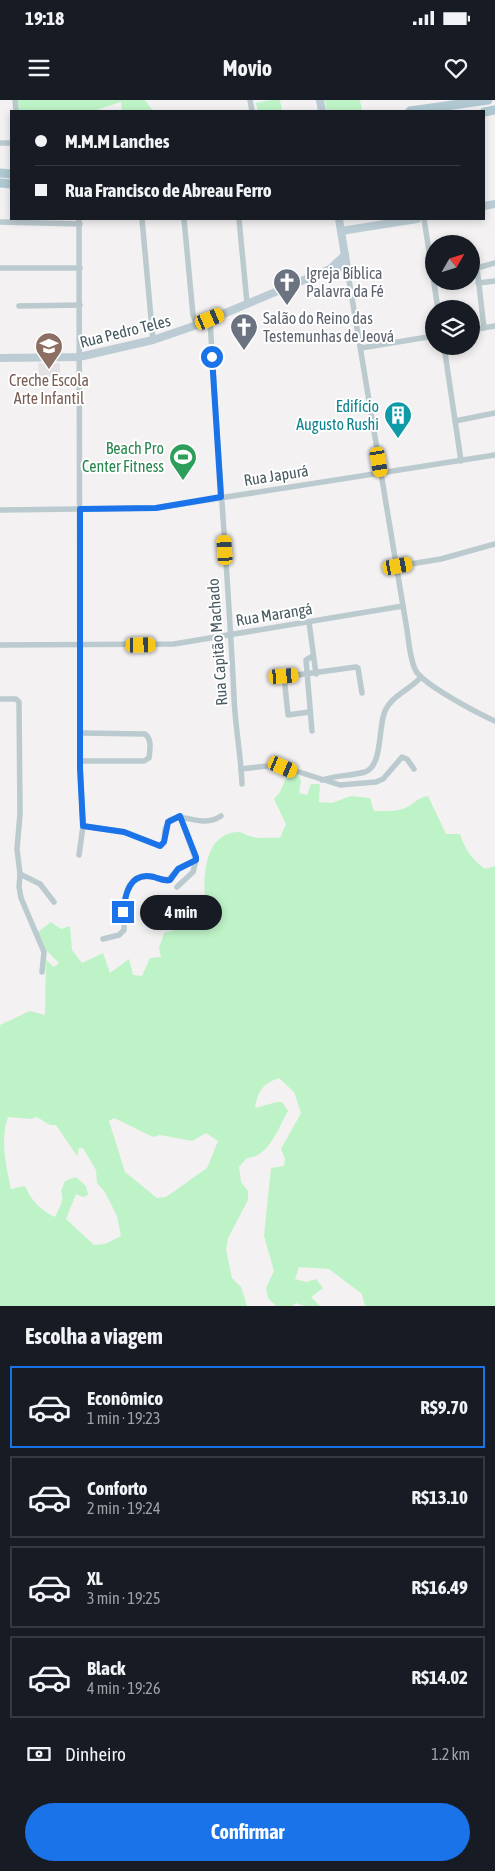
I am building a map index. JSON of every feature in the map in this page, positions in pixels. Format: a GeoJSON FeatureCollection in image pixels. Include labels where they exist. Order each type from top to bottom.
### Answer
{"type":"FeatureCollection","features":[{"type":"Feature","properties":{"kind":"main road"},"geometry":{"type":"LineString","coordinates":[[416,110],[488,100]]}},
{"type":"Feature","properties":{"kind":"street"},"geometry":{"type":"LineString","coordinates":[[142,220],[154,340]]}},
{"type":"Feature","properties":{"kind":"street"},"geometry":{"type":"LineString","coordinates":[[184,220],[193,315],[198,325]]}},
{"type":"Feature","properties":{"kind":"street"},"geometry":{"type":"LineString","coordinates":[[238,220],[247,304]]}},
{"type":"Feature","properties":{"kind":"street"},"geometry":{"type":"LineString","coordinates":[[339,220],[398,566],[403,606],[416,670],[421,677],[482,716],[495,721]]}},
{"type":"Feature","properties":{"kind":"street"},"geometry":{"type":"LineString","coordinates":[[341,231],[411,220]]}},
{"type":"Feature","properties":{"kind":"street"},"geometry":{"type":"LineString","coordinates":[[424,220],[437,300]]}},
{"type":"Feature","properties":{"kind":"street"},"geometry":{"type":"LineString","coordinates":[[0,222],[80,221],[79,357],[82,646],[80,761],[83,826],[79,855]]}},
{"type":"Feature","properties":{"kind":"street","name":"Rua Pedro Teles"},"geometry":{"type":"LineString","coordinates":[[0,358],[79,357],[154,340],[198,325],[334,267],[345,255]]}},
{"type":"Feature","properties":{"kind":"street"},"geometry":{"type":"LineString","coordinates":[[480,266],[495,263]]}},
{"type":"Feature","properties":{"kind":"street","name":"Rua Pedro Teles"},"geometry":{"type":"LineString","coordinates":[[334,267],[347,268]]}},
{"type":"Feature","properties":{"kind":"street"},"geometry":{"type":"LineString","coordinates":[[0,268],[80,268]]}},
{"type":"Feature","properties":{"kind":"street"},"geometry":{"type":"LineString","coordinates":[[480,283],[495,281]]}},
{"type":"Feature","properties":{"kind":"street"},"geometry":{"type":"LineString","coordinates":[[479,290],[484,328]]}},
{"type":"Feature","properties":{"kind":"street"},"geometry":{"type":"LineString","coordinates":[[19,306],[80,305]]}},
{"type":"Feature","properties":{"kind":"street","name":"Rua Capitão Machado"},"geometry":{"type":"LineString","coordinates":[[210,319],[232,634],[234,699],[242,784]]}},
{"type":"Feature","properties":{"kind":"street"},"geometry":{"type":"LineString","coordinates":[[480,329],[495,326]]}},
{"type":"Feature","properties":{"kind":"street"},"geometry":{"type":"LineString","coordinates":[[361,348],[425,337]]}},
{"type":"Feature","properties":{"kind":"street"},"geometry":{"type":"LineString","coordinates":[[445,355],[461,461]]}},
{"type":"Feature","properties":{"kind":"street"},"geometry":{"type":"LineString","coordinates":[[455,421],[495,413]]}},
{"type":"Feature","properties":{"kind":"street","name":"Rua Japurá"},"geometry":{"type":"LineString","coordinates":[[0,510],[156,508],[495,455]]}},
{"type":"Feature","properties":{"kind":"street"},"geometry":{"type":"LineString","coordinates":[[398,566],[441,558],[494,544]]}},
{"type":"Feature","properties":{"kind":"street","name":"Rua Marangá"},"geometry":{"type":"LineString","coordinates":[[0,645],[174,644],[403,606]]}},
{"type":"Feature","properties":{"kind":"street"},"geometry":{"type":"LineString","coordinates":[[309,622],[316,674]]}},
{"type":"Feature","properties":{"kind":"street"},"geometry":{"type":"LineString","coordinates":[[312,731],[306,660],[314,656]]}},
{"type":"Feature","properties":{"kind":"street"},"geometry":{"type":"LineString","coordinates":[[274,678],[357,668],[362,693]]}},
{"type":"Feature","properties":{"kind":"street"},"geometry":{"type":"LineString","coordinates":[[284,676],[288,715],[309,712]]}},
{"type":"Feature","properties":{"kind":"street"},"geometry":{"type":"LineString","coordinates":[[322,780],[364,772],[372,767],[380,743],[384,713],[394,698],[414,686],[421,677]]}},
{"type":"Feature","properties":{"kind":"street"},"geometry":{"type":"LineString","coordinates":[[0,699],[16,699],[19,702],[20,814],[17,849],[21,898],[44,952],[42,972]]}},
{"type":"Feature","properties":{"kind":"street"},"geometry":{"type":"LineString","coordinates":[[80,761],[144,761],[149,758],[150,749],[149,738],[145,734],[81,733]]}},
{"type":"Feature","properties":{"kind":"street"},"geometry":{"type":"LineString","coordinates":[[241,769],[277,765],[340,785],[376,782],[388,775],[393,764],[402,757],[407,759],[414,769]]}},
{"type":"Feature","properties":{"kind":"street"},"geometry":{"type":"LineString","coordinates":[[83,826],[124,832],[160,846],[164,842],[168,822],[180,816],[205,822],[222,816]]}},
{"type":"Feature","properties":{"kind":"street"},"geometry":{"type":"LineString","coordinates":[[177,887],[193,872],[196,860],[180,816]]}},
{"type":"Feature","properties":{"kind":"street"},"geometry":{"type":"LineString","coordinates":[[103,939],[120,935],[124,930],[124,899],[128,887],[133,882],[146,876],[167,881],[178,869],[196,860]]}},
{"type":"Feature","properties":{"kind":"street"},"geometry":{"type":"LineString","coordinates":[[20,874],[40,884],[54,902]]}},
{"type":"Feature","properties":{"kind":"shaded area","name":"Creche Escola Arte Infantil"},"geometry":{"type":"Polygon","coordinates":[[[38,363],[60,363],[60,377],[39,377],[38,363]]]}},
{"type":"Feature","properties":{"kind":"green space"},"geometry":{"type":"Polygon","coordinates":[[[14,100],[145,100],[152,110],[122,110],[121,102],[96,110],[15,110],[14,100]]]}},
{"type":"Feature","properties":{"kind":"green space"},"geometry":{"type":"Polygon","coordinates":[[[280,100],[282,110],[258,110],[256,103],[280,100]]]}},
{"type":"Feature","properties":{"kind":"green space"},"geometry":{"type":"Polygon","coordinates":[[[325,100],[360,100],[362,110],[327,110],[325,100]]]}},
{"type":"Feature","properties":{"kind":"green space"},"geometry":{"type":"Polygon","coordinates":[[[289,771],[298,774],[301,781],[299,793],[307,795],[311,784],[320,784],[319,802],[332,803],[351,796],[370,798],[374,811],[391,811],[403,809],[418,799],[428,796],[446,834],[460,834],[470,854],[485,869],[495,866],[495,1306],[365,1306],[362,1294],[329,1269],[299,1267],[295,1279],[306,1282],[316,1279],[323,1288],[311,1297],[320,1306],[304,1306],[296,1303],[292,1306],[276,1306],[268,1298],[266,1288],[274,1271],[264,1236],[271,1168],[284,1166],[285,1159],[281,1149],[301,1113],[294,1092],[279,1078],[268,1083],[262,1089],[255,1108],[282,1102],[288,1111],[267,1147],[261,1153],[247,1158],[239,1167],[241,1182],[248,1191],[248,1200],[228,1238],[226,1250],[232,1278],[241,1287],[247,1306],[0,1306],[0,1025],[30,1011],[45,1015],[46,960],[54,967],[59,963],[46,950],[38,932],[51,922],[61,929],[70,926],[72,950],[82,963],[103,953],[110,973],[129,959],[133,975],[142,976],[150,958],[161,957],[159,948],[164,933],[185,927],[196,906],[205,897],[206,866],[213,847],[219,839],[227,834],[238,832],[256,838],[280,838],[286,824],[274,799],[280,792],[289,771]],[[8,1117],[4,1144],[11,1189],[25,1186],[37,1204],[45,1212],[55,1217],[62,1201],[61,1191],[65,1181],[76,1177],[86,1186],[88,1195],[83,1197],[76,1194],[66,1219],[94,1245],[105,1244],[121,1236],[117,1216],[105,1192],[97,1183],[96,1170],[83,1148],[79,1148],[77,1156],[56,1125],[50,1125],[37,1117],[31,1119],[8,1117]],[[114,1118],[109,1121],[125,1172],[157,1198],[166,1197],[207,1168],[218,1141],[206,1133],[192,1141],[160,1135],[153,1137],[114,1118]]]}},
{"type":"Feature","properties":{"kind":"place","name":"Igreja Bíblica Palavra da Fé"},"geometry":{"type":"Point","coordinates":[287,306]}},
{"type":"Feature","properties":{"kind":"place","name":"Salão do Reino das Testemunhas de Jeová"},"geometry":{"type":"Point","coordinates":[244,351]}},
{"type":"Feature","properties":{"kind":"place","name":"Creche Escola Arte Infantil"},"geometry":{"type":"Point","coordinates":[49,370]}},
{"type":"Feature","properties":{"kind":"place","name":"Edifício Augusto Rushi"},"geometry":{"type":"Point","coordinates":[398,439]}},
{"type":"Feature","properties":{"kind":"place","name":"Beach Pro Center Fitness"},"geometry":{"type":"Point","coordinates":[183,481]}},
{"type":"Feature","properties":{"kind":"route"},"geometry":{"type":"LineString","coordinates":[[123,912],[124,899],[128,887],[133,882],[146,876],[164,881],[170,880],[178,869],[196,860],[196,857],[180,816],[168,822],[165,829],[164,842],[160,846],[124,832],[83,826],[80,768],[82,646],[80,509],[156,508],[221,497],[212,357]]}}]}
